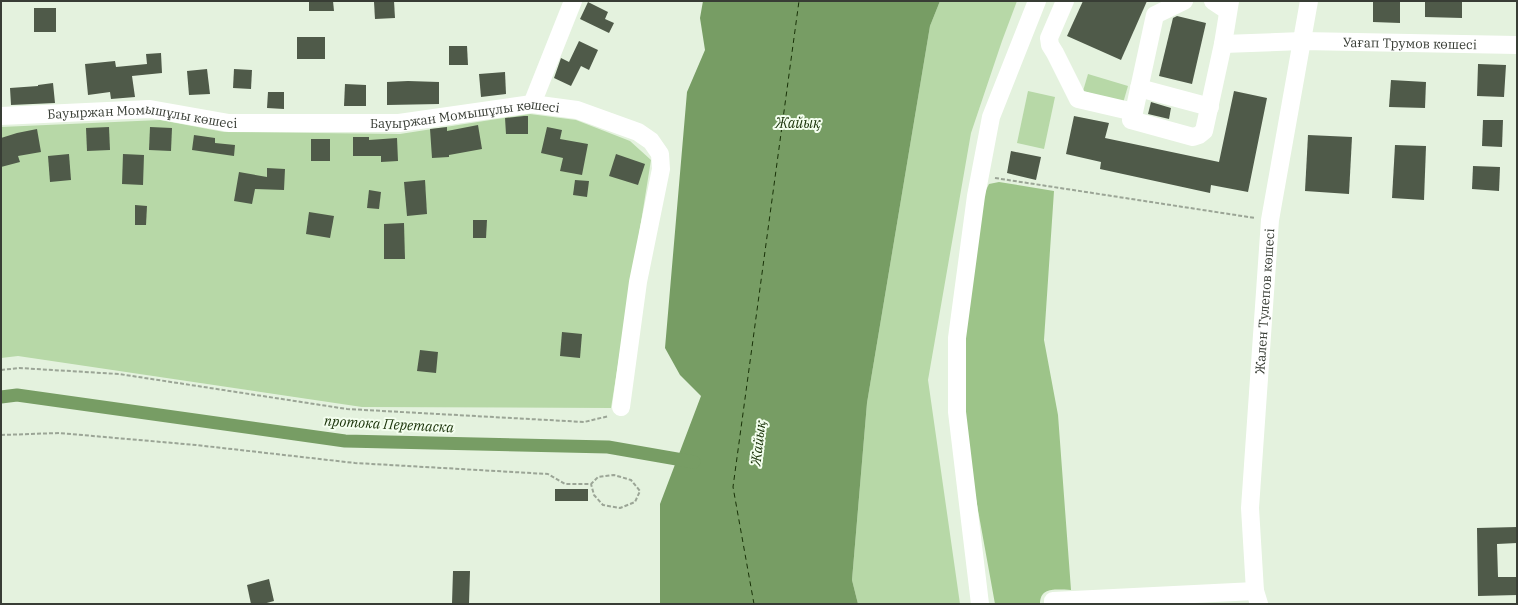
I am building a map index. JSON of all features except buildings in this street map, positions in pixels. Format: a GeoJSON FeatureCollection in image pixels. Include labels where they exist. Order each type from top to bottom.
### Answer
{"type":"FeatureCollection","features":[{"type":"Feature","properties":{"kind":"street"},"geometry":{"type":"LineString","coordinates":[[532,104],[573,1]]}},
{"type":"Feature","properties":{"kind":"street"},"geometry":{"type":"LineString","coordinates":[[980,604],[957,412],[957,338],[976,196],[992,117],[1037,1]]}},
{"type":"Feature","properties":{"kind":"street"},"geometry":{"type":"LineString","coordinates":[[1065,1],[1049,38],[1050,45],[1078,99],[1134,112]]}},
{"type":"Feature","properties":{"kind":"street"},"geometry":{"type":"LineString","coordinates":[[1184,1],[1155,15],[1131,120],[1193,136],[1199,135],[1204,131],[1223,44],[1229,6],[1213,1]]}},
{"type":"Feature","properties":{"kind":"street","name":"Жален Тулепов көшесі"},"geometry":{"type":"LineString","coordinates":[[1257,597],[1250,508],[1270,220],[1309,1]]}},
{"type":"Feature","properties":{"kind":"street","name":"Уағап Трумов көшесі"},"geometry":{"type":"LineString","coordinates":[[1223,44],[1302,41],[1517,45]]}},
{"type":"Feature","properties":{"kind":"street"},"geometry":{"type":"LineString","coordinates":[[1139,88],[1210,107]]}},
{"type":"Feature","properties":{"kind":"street","name":"Бауыржан Момышұлы көшесі"},"geometry":{"type":"LineString","coordinates":[[1,116],[150,109],[229,123],[399,123],[532,104],[577,110],[638,132],[651,141],[660,154],[661,169],[638,282],[621,407]]}},
{"type":"Feature","properties":{"kind":"street"},"geometry":{"type":"LineString","coordinates":[[1053,604],[1053,601],[1257,597]]}},
{"type":"Feature","properties":{"kind":"path"},"geometry":{"type":"LineString","coordinates":[[980,175],[1054,188],[1083,191],[1270,220]]}},
{"type":"Feature","properties":{"kind":"path"},"geometry":{"type":"LineString","coordinates":[[1,370],[19,368],[119,374],[347,409],[584,422],[611,415],[621,407]]}},
{"type":"Feature","properties":{"kind":"path"},"geometry":{"type":"LineString","coordinates":[[1,435],[59,433],[196,445],[355,463],[548,474],[565,484],[591,484],[598,477],[614,475],[631,480],[640,491],[635,502],[620,508],[603,505],[594,495],[591,484]]}},
{"type":"Feature","properties":{"kind":"shaded area"},"geometry":{"type":"Polygon","coordinates":[[[940,1],[1017,1],[971,133],[928,380],[960,604],[858,604],[852,580],[867,403],[930,26],[940,1]]]}},
{"type":"Feature","properties":{"kind":"shaded area"},"geometry":{"type":"Polygon","coordinates":[[[1088,74],[1128,86],[1123,103],[1083,91],[1088,74]]]}},
{"type":"Feature","properties":{"kind":"shaded area"},"geometry":{"type":"Polygon","coordinates":[[[1028,91],[1055,97],[1044,149],[1017,143],[1028,91]]]}},
{"type":"Feature","properties":{"kind":"shaded area"},"geometry":{"type":"Polygon","coordinates":[[[530,114],[576,120],[630,141],[651,160],[611,408],[362,407],[18,356],[1,358],[1,127],[160,120],[224,132],[400,134],[530,114]]]}},
{"type":"Feature","properties":{"kind":"shaded area"},"geometry":{"type":"Polygon","coordinates":[[[999,182],[1054,191],[1044,340],[1058,415],[1071,590],[1051,590],[1046,592],[1041,598],[1040,604],[995,604],[959,405],[961,358],[985,192],[989,184],[999,182]]]}},
{"type":"Feature","properties":{"kind":"water","name":"Жайық"},"geometry":{"type":"Polygon","coordinates":[[[703,1],[940,1],[930,26],[867,403],[852,580],[858,604],[660,604],[660,504],[701,396],[680,375],[665,348],[687,92],[705,50],[700,18],[703,1]]]}},
{"type":"Feature","properties":{"kind":"waterway","name":"протока Перетаска"},"geometry":{"type":"LineString","coordinates":[[1,397],[17,395],[345,441],[608,447],[694,462]]}},
{"type":"Feature","properties":{"kind":"ferry route"},"geometry":{"type":"LineString","coordinates":[[754,604],[733,487],[799,1]]}}]}
